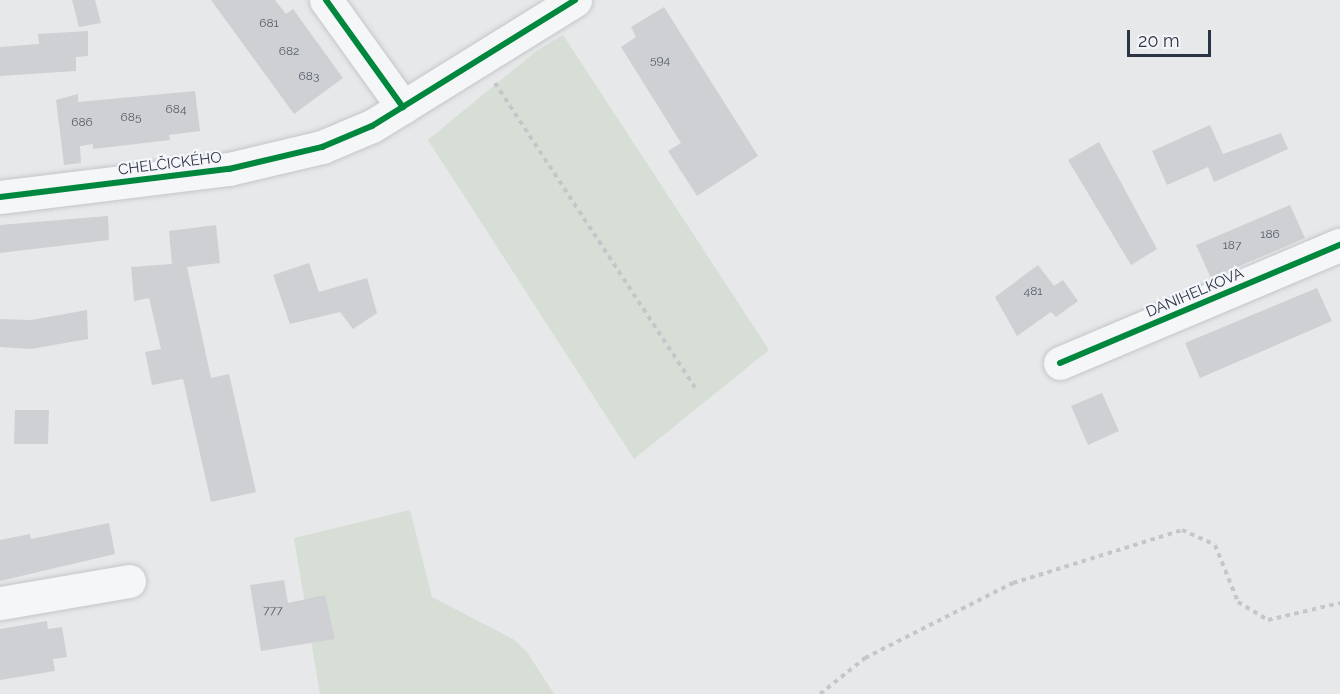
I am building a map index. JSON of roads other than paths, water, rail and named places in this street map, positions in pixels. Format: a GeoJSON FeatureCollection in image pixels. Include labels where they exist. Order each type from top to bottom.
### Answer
{"type":"FeatureCollection","features":[{"type":"Feature","properties":{"kind":"street"},"geometry":{"type":"LineString","coordinates":[[326,0],[403,107]]}},
{"type":"Feature","properties":{"kind":"street","name":"CHELČICKÉHO"},"geometry":{"type":"LineString","coordinates":[[0,197],[277,160],[347,138],[403,107],[574,0]]}},
{"type":"Feature","properties":{"kind":"street","name":"DANIHELKOVA"},"geometry":{"type":"LineString","coordinates":[[1060,363],[1340,245]]}},
{"type":"Feature","properties":{"kind":"street"},"geometry":{"type":"LineString","coordinates":[[0,603],[129,581]]}}]}
